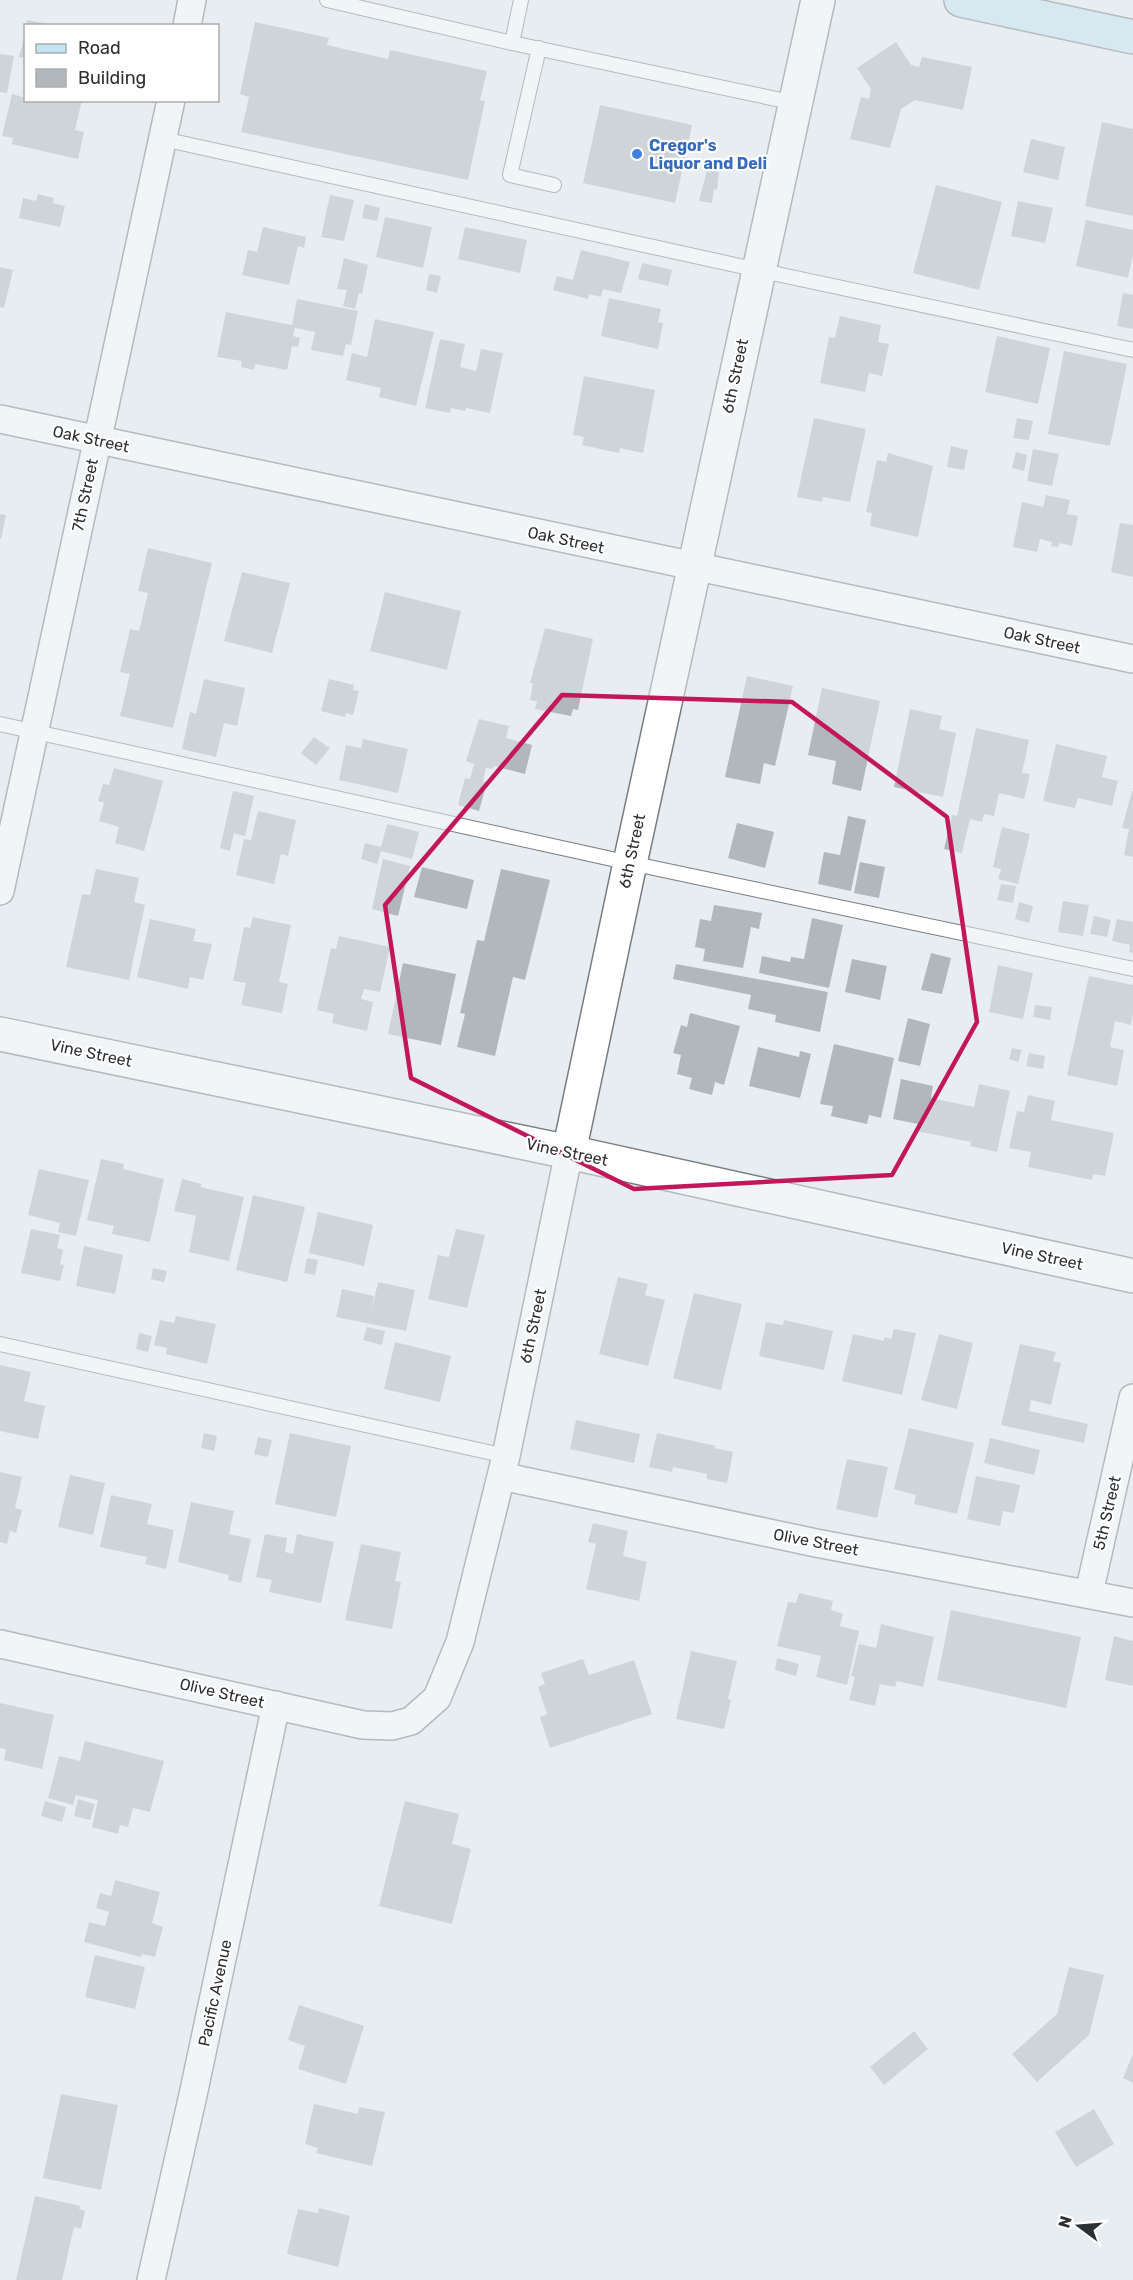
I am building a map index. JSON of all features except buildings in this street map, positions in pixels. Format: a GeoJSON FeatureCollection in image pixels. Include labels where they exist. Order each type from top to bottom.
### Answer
{"type":"FeatureCollection","features":[{"type":"Feature","properties":{"kind":"main road"},"geometry":{"type":"LineString","coordinates":[[961,0],[1063,16],[1133,37]]}},
{"type":"Feature","properties":{"kind":"street"},"geometry":{"type":"LineString","coordinates":[[187,24],[192,0]]}},
{"type":"Feature","properties":{"kind":"street","name":"6th Street"},"geometry":{"type":"LineString","coordinates":[[436,1698],[460,1642],[503,1466],[630,862],[818,0]]}},
{"type":"Feature","properties":{"kind":"street","name":"7th Street"},"geometry":{"type":"LineString","coordinates":[[0,891],[171,102]]}},
{"type":"Feature","properties":{"kind":"street","name":"Oak Street"},"geometry":{"type":"LineString","coordinates":[[0,419],[1133,659]]}},
{"type":"Feature","properties":{"kind":"street","name":"Vine Street"},"geometry":{"type":"LineString","coordinates":[[0,1034],[569,1152],[1133,1276]]}},
{"type":"Feature","properties":{"kind":"street","name":"5th Street"},"geometry":{"type":"LineString","coordinates":[[1089,1593],[1133,1398]]}},
{"type":"Feature","properties":{"kind":"street","name":"Olive Street"},"geometry":{"type":"LineString","coordinates":[[503,1466],[816,1543],[1133,1603]]}},
{"type":"Feature","properties":{"kind":"street","name":"Olive Street"},"geometry":{"type":"LineString","coordinates":[[0,1644],[363,1725],[392,1725],[411,1721],[436,1698]]}},
{"type":"Feature","properties":{"kind":"street","name":"Pacific Avenue"},"geometry":{"type":"LineString","coordinates":[[151,2280],[276,1705]]}},
{"type":"Feature","properties":{"kind":"lane"},"geometry":{"type":"LineString","coordinates":[[327,0],[512,43],[795,103]]}},
{"type":"Feature","properties":{"kind":"lane"},"geometry":{"type":"LineString","coordinates":[[512,43],[521,0]]}},
{"type":"Feature","properties":{"kind":"lane"},"geometry":{"type":"LineString","coordinates":[[539,48],[510,175],[554,185]]}},
{"type":"Feature","properties":{"kind":"lane"},"geometry":{"type":"LineString","coordinates":[[164,139],[1133,350]]}},
{"type":"Feature","properties":{"kind":"lane"},"geometry":{"type":"LineString","coordinates":[[0,724],[1133,969]]}},
{"type":"Feature","properties":{"kind":"lane"},"geometry":{"type":"LineString","coordinates":[[0,1344],[503,1466]]}},
{"type":"Feature","properties":{"kind":"highlighted area"},"geometry":{"type":"Polygon","coordinates":[[[562,695],[792,702],[947,817],[977,1022],[892,1175],[634,1189],[411,1078],[385,905],[562,695]]]}},
{"type":"Feature","properties":{"kind":"place","name":"Cregor's Liquor and Deli"},"geometry":{"type":"Point","coordinates":[637,154]}}]}
